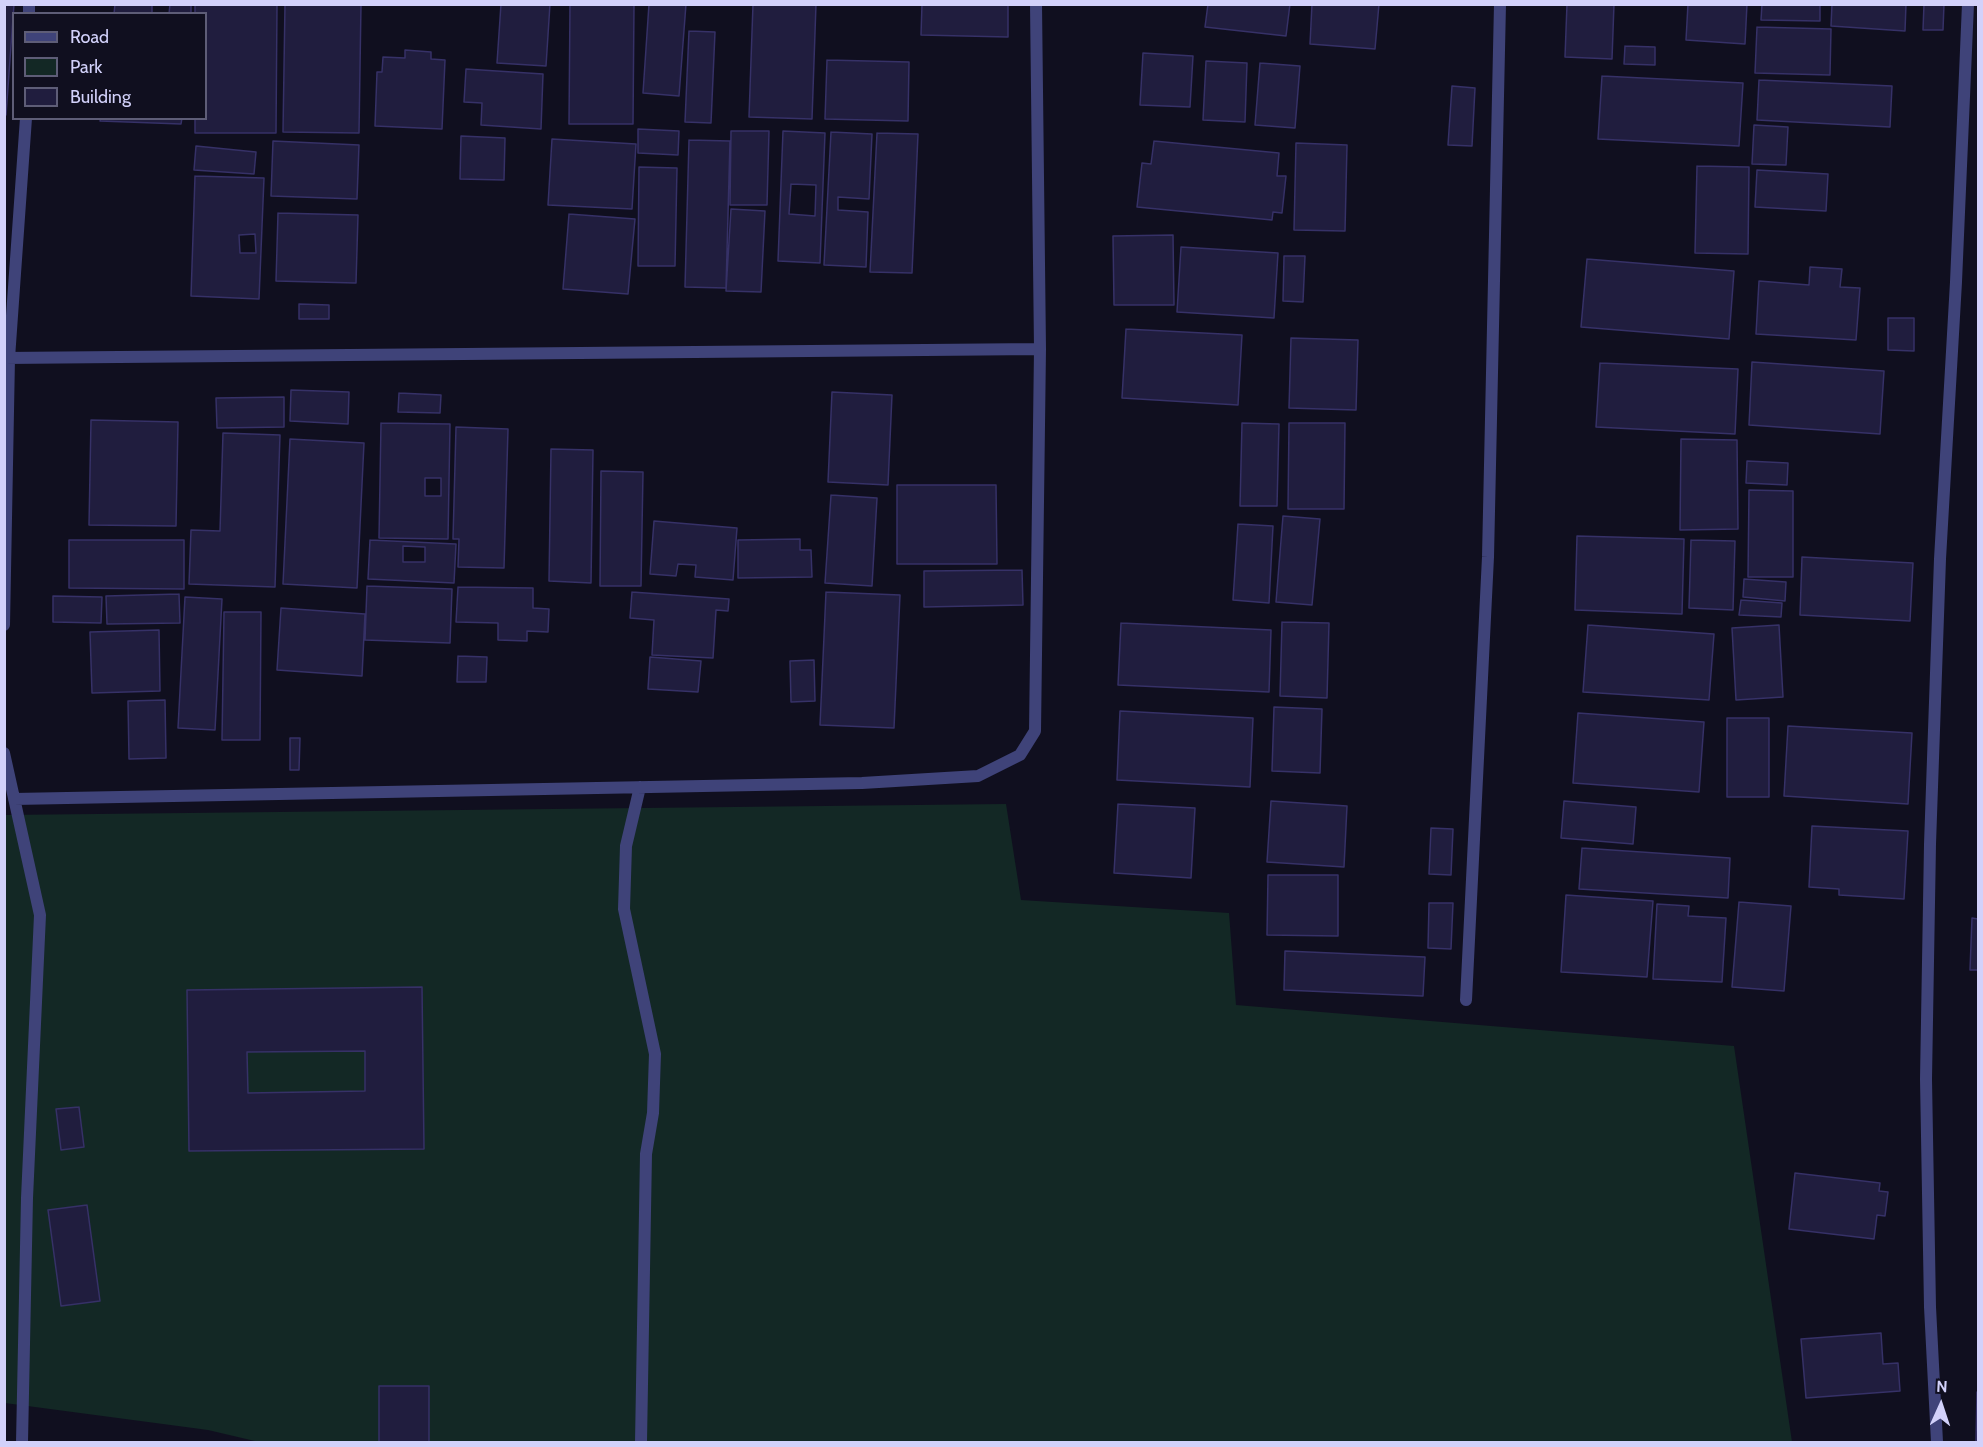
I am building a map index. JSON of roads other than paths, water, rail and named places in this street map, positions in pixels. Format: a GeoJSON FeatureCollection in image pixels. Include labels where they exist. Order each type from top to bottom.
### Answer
{"type":"FeatureCollection","features":[{"type":"Feature","properties":{"kind":"street"},"geometry":{"type":"LineString","coordinates":[[14,799],[862,783],[978,777],[1020,755],[1035,731],[1040,349],[1036,4]]}},
{"type":"Feature","properties":{"kind":"street"},"geometry":{"type":"LineString","coordinates":[[1466,1000],[1488,557],[1500,4]]}},
{"type":"Feature","properties":{"kind":"street"},"geometry":{"type":"LineString","coordinates":[[1937,1443],[1930,1307],[1926,1079],[1930,844],[1940,559],[1956,282],[1968,4]]}},
{"type":"Feature","properties":{"kind":"street"},"geometry":{"type":"LineString","coordinates":[[4,625],[7,358],[26,120]]}},
{"type":"Feature","properties":{"kind":"street"},"geometry":{"type":"LineString","coordinates":[[7,358],[1040,349]]}},
{"type":"Feature","properties":{"kind":"street"},"geometry":{"type":"LineString","coordinates":[[4,753],[40,915],[27,1198],[22,1443]]}},
{"type":"Feature","properties":{"kind":"street"},"geometry":{"type":"LineString","coordinates":[[640,787],[626,846],[624,909],[655,1054],[653,1113],[646,1154],[641,1443]]}}]}
